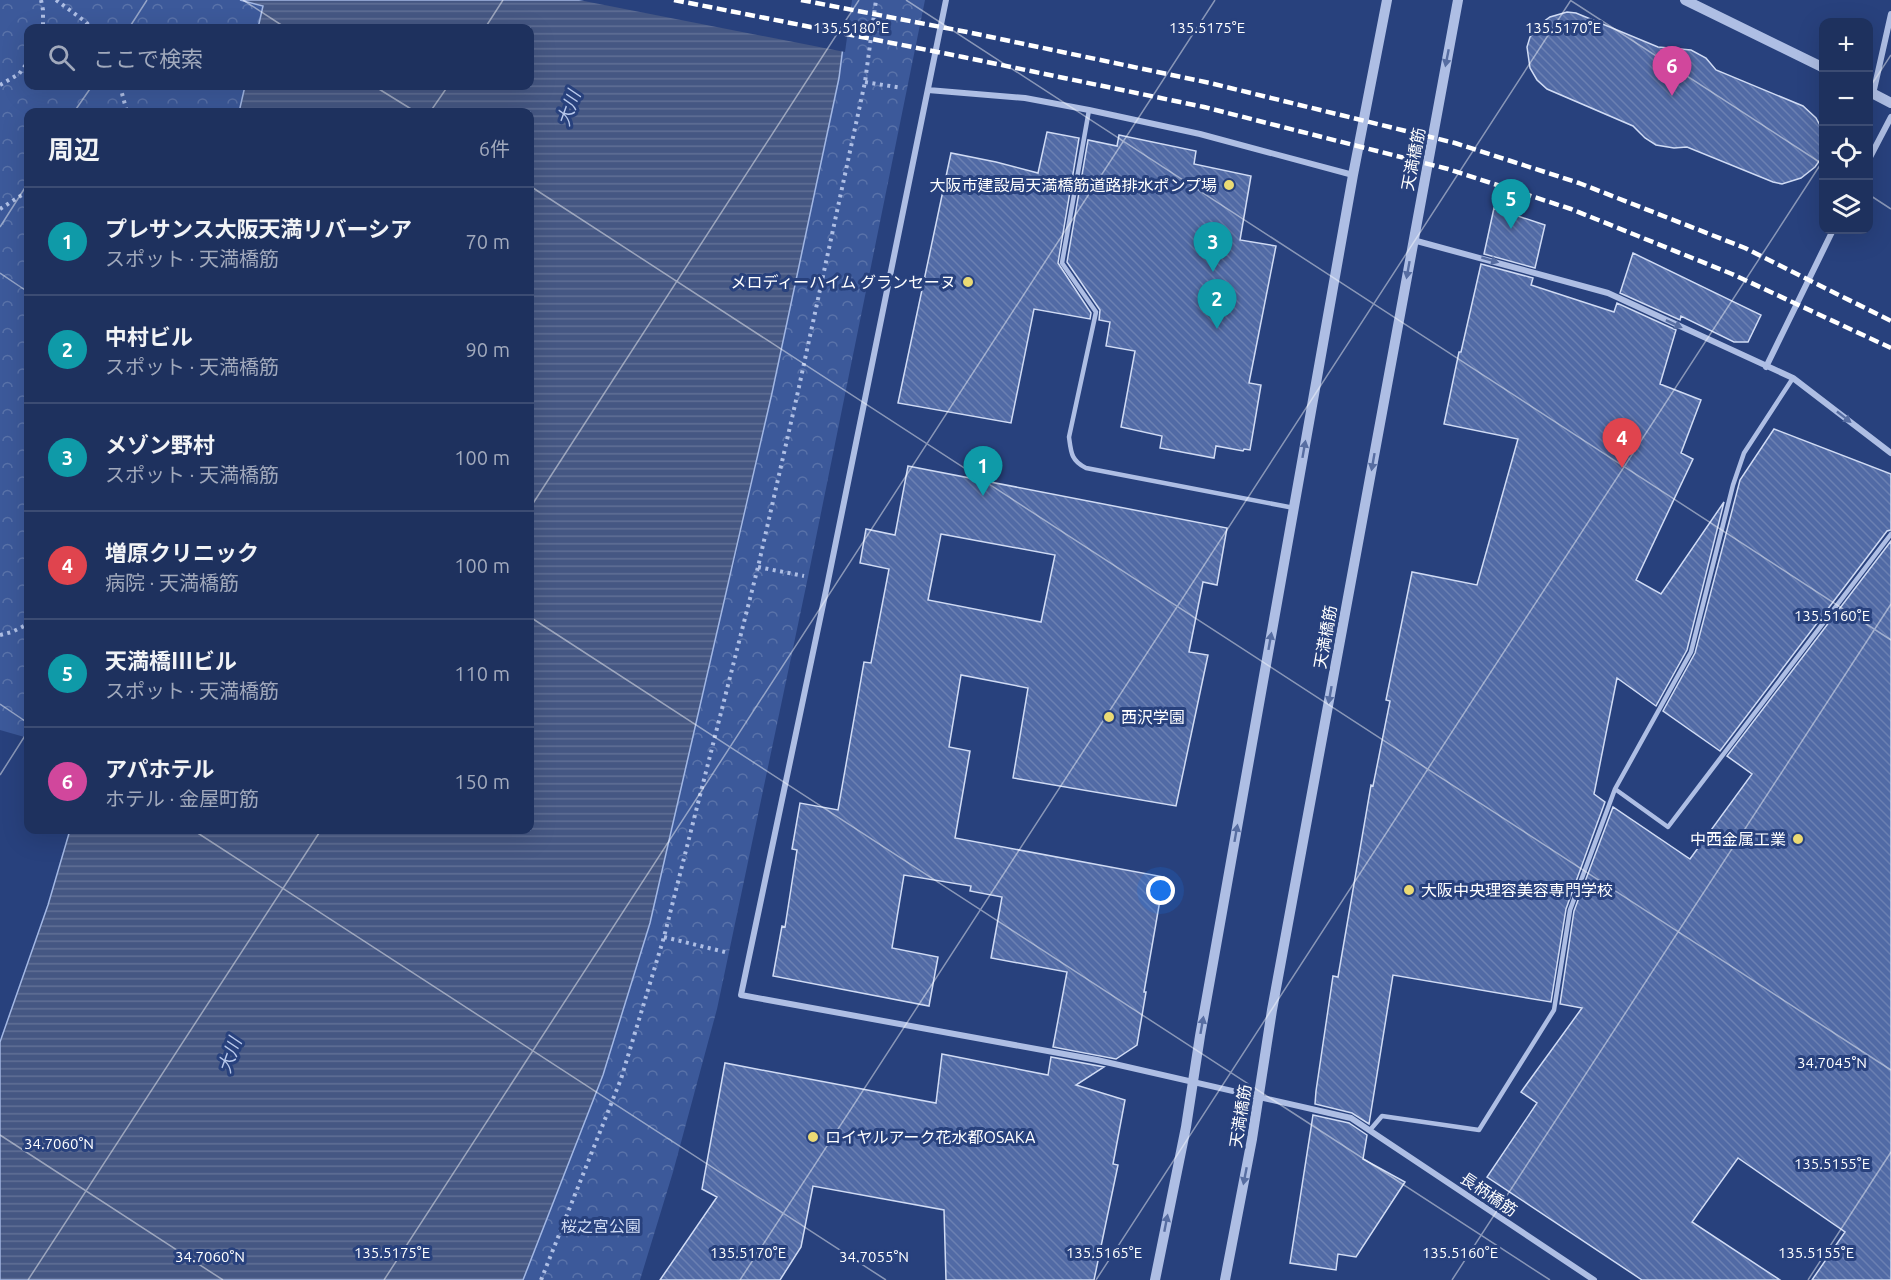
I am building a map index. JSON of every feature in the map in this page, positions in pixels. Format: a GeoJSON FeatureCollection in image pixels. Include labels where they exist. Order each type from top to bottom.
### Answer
{"type":"FeatureCollection","features":[{"type":"Feature","properties":{"kind":"street"},"geometry":{"type":"LineString","coordinates":[[946,0],[928,90],[1025,98],[1089,110],[1200,134],[1353,175]]}},
{"type":"Feature","properties":{"kind":"street"},"geometry":{"type":"LineString","coordinates":[[1155,1280],[1193,1083],[1353,175],[1387,0]]}},
{"type":"Feature","properties":{"kind":"street","name":"天満橋筋"},"geometry":{"type":"LineString","coordinates":[[1225,1280],[1259,1098],[1276,986],[1458,0]]}},
{"type":"Feature","properties":{"kind":"street"},"geometry":{"type":"LineString","coordinates":[[1685,0],[1819,66]]}},
{"type":"Feature","properties":{"kind":"street"},"geometry":{"type":"LineString","coordinates":[[1873,84],[1891,14]]}},
{"type":"Feature","properties":{"kind":"street","name":"長柄橋筋"},"geometry":{"type":"LineString","coordinates":[[928,90],[741,995],[1096,1060],[1351,1118],[1594,1280]]}},
{"type":"Feature","properties":{"kind":"street"},"geometry":{"type":"LineString","coordinates":[[1873,93],[1891,103]]}},
{"type":"Feature","properties":{"kind":"street"},"geometry":{"type":"LineString","coordinates":[[1873,153],[1891,117]]}},
{"type":"Feature","properties":{"kind":"street"},"geometry":{"type":"LineString","coordinates":[[1766,367],[1831,234]]}},
{"type":"Feature","properties":{"kind":"street"},"geometry":{"type":"LineString","coordinates":[[1413,240],[1608,293],[1793,378],[1891,453]]}},
{"type":"Feature","properties":{"kind":"lane"},"geometry":{"type":"LineString","coordinates":[[1089,110],[1062,263],[1096,312],[1070,437],[1071,456],[1078,464],[1086,468],[1294,508]]}},
{"type":"Feature","properties":{"kind":"lane"},"geometry":{"type":"LineString","coordinates":[[1370,1130],[1382,1116],[1479,1130],[1554,1010],[1570,910],[1615,789],[1691,652],[1733,486],[1744,453],[1793,378]]}},
{"type":"Feature","properties":{"kind":"lane"},"geometry":{"type":"LineString","coordinates":[[1615,789],[1668,827],[1891,534]]}},
{"type":"Feature","properties":{"kind":"path"},"geometry":{"type":"LineString","coordinates":[[41,0],[43,24]]}},
{"type":"Feature","properties":{"kind":"path"},"geometry":{"type":"LineString","coordinates":[[56,0],[88,24]]}},
{"type":"Feature","properties":{"kind":"path"},"geometry":{"type":"LineString","coordinates":[[541,1280],[621,1079],[664,937],[758,567],[797,396],[865,82],[876,0]]}},
{"type":"Feature","properties":{"kind":"path"},"geometry":{"type":"LineString","coordinates":[[0,85],[19,74],[24,67]]}},
{"type":"Feature","properties":{"kind":"path"},"geometry":{"type":"LineString","coordinates":[[865,82],[909,88]]}},
{"type":"Feature","properties":{"kind":"path"},"geometry":{"type":"LineString","coordinates":[[121,90],[126,108]]}},
{"type":"Feature","properties":{"kind":"path"},"geometry":{"type":"LineString","coordinates":[[0,208],[24,193]]}},
{"type":"Feature","properties":{"kind":"path"},"geometry":{"type":"LineString","coordinates":[[758,567],[808,577]]}},
{"type":"Feature","properties":{"kind":"path"},"geometry":{"type":"LineString","coordinates":[[0,634],[12,632],[24,626]]}},
{"type":"Feature","properties":{"kind":"path"},"geometry":{"type":"LineString","coordinates":[[664,937],[728,953]]}},
{"type":"Feature","properties":{"kind":"green space"},"geometry":{"type":"Polygon","coordinates":[[[0,0],[240,0],[263,6],[259,24],[24,24],[24,90],[244,90],[240,108],[24,108],[24,737],[0,730],[0,0]]]}},
{"type":"Feature","properties":{"kind":"green space","name":"桜之宮公園"},"geometry":{"type":"Polygon","coordinates":[[[849,0],[925,0],[808,577],[717,1009],[673,1172],[640,1280],[523,1280],[603,1075],[734,563],[839,78],[849,0]]]}},
{"type":"Feature","properties":{"kind":"water","name":"大川"},"geometry":{"type":"Polygon","coordinates":[[[240,0],[849,0],[839,78],[772,393],[650,923],[603,1075],[523,1280],[0,1280],[0,1042],[48,905],[69,834],[534,834],[534,108],[240,108],[244,90],[534,90],[534,24],[259,24],[263,6],[240,0]]]}},
{"type":"Feature","properties":{"kind":"pier"},"geometry":{"type":"Polygon","coordinates":[[[579,0],[852,0],[845,52],[579,0]]]}},
{"type":"Feature","properties":{"kind":"building"},"geometry":{"type":"Polygon","coordinates":[[[1567,12],[1576,13],[1658,47],[1691,50],[1706,58],[1716,70],[1803,106],[1819,124],[1819,161],[1801,178],[1782,184],[1773,182],[1687,147],[1674,148],[1656,145],[1633,126],[1547,89],[1537,80],[1530,68],[1527,47],[1530,37],[1550,17],[1567,12]]]}},
{"type":"Feature","properties":{"kind":"building","name":"メロディーハイム グランセーヌ"},"geometry":{"type":"Polygon","coordinates":[[[1047,132],[1079,138],[1058,263],[1091,313],[1090,319],[1034,309],[1011,423],[898,403],[951,153],[1038,173],[1047,132]]]}},
{"type":"Feature","properties":{"kind":"building"},"geometry":{"type":"Polygon","coordinates":[[[1119,135],[1196,151],[1194,164],[1251,176],[1240,240],[1276,246],[1249,383],[1261,385],[1250,450],[1244,449],[1243,451],[1216,446],[1214,458],[1160,448],[1162,436],[1121,427],[1135,351],[1106,346],[1110,322],[1099,320],[1100,310],[1067,262],[1088,140],[1117,146],[1119,135]]]}},
{"type":"Feature","properties":{"kind":"building"},"geometry":{"type":"Polygon","coordinates":[[[1494,208],[1545,225],[1535,268],[1484,254],[1494,208]]]}},
{"type":"Feature","properties":{"kind":"building"},"geometry":{"type":"Polygon","coordinates":[[[1633,253],[1761,315],[1748,342],[1734,342],[1681,316],[1680,320],[1620,293],[1633,253]]]}},
{"type":"Feature","properties":{"kind":"building"},"geometry":{"type":"Polygon","coordinates":[[[1481,264],[1533,278],[1531,285],[1614,312],[1617,303],[1676,330],[1660,384],[1701,400],[1681,453],[1693,459],[1636,580],[1661,594],[1724,502],[1687,650],[1656,706],[1617,678],[1594,794],[1605,802],[1566,909],[1551,1002],[1393,975],[1369,1124],[1352,1113],[1315,1104],[1316,1091],[1333,976],[1338,977],[1371,785],[1373,786],[1390,701],[1386,700],[1412,572],[1477,585],[1518,439],[1444,424],[1481,264]]]}},
{"type":"Feature","properties":{"kind":"building"},"geometry":{"type":"Polygon","coordinates":[[[1774,429],[1891,474],[1891,530],[1887,531],[1720,751],[1663,711],[1695,653],[1740,480],[1774,429]]]}},
{"type":"Feature","properties":{"kind":"building"},"geometry":{"type":"Polygon","coordinates":[[[908,466],[1227,528],[1217,585],[1203,582],[1189,652],[1208,655],[1176,806],[1013,778],[1028,688],[961,675],[949,747],[970,751],[955,838],[1164,877],[1137,1045],[1116,1059],[1053,1047],[1067,972],[991,958],[1002,897],[970,891],[971,886],[904,875],[892,948],[938,957],[929,1006],[773,976],[782,926],[785,927],[797,850],[792,849],[800,803],[838,810],[864,662],[871,663],[889,569],[860,563],[866,529],[895,535],[908,466]],[[941,534],[928,600],[1041,622],[1055,555],[941,534]]]}},
{"type":"Feature","properties":{"kind":"building","name":"中西金属工業"},"geometry":{"type":"Polygon","coordinates":[[[1891,541],[1891,1280],[1812,1280],[1845,1232],[1738,1158],[1692,1222],[1780,1280],[1642,1280],[1487,1177],[1537,1103],[1521,1092],[1582,1008],[1560,1004],[1574,911],[1613,807],[1690,859],[1752,774],[1727,756],[1891,541]]]}},
{"type":"Feature","properties":{"kind":"building"},"geometry":{"type":"Polygon","coordinates":[[[942,1054],[1048,1075],[1051,1057],[1104,1067],[1076,1085],[1125,1100],[1113,1164],[1118,1165],[1094,1280],[946,1280],[944,1210],[813,1186],[801,1247],[780,1280],[660,1280],[717,1197],[702,1189],[725,1063],[936,1103],[942,1054]]]}},
{"type":"Feature","properties":{"kind":"building"},"geometry":{"type":"Polygon","coordinates":[[[1313,1115],[1349,1123],[1367,1135],[1363,1159],[1405,1182],[1356,1257],[1338,1254],[1336,1270],[1290,1263],[1313,1115]]]}},
{"type":"Feature","properties":{"kind":"railway"},"geometry":{"type":"LineString","coordinates":[[674,0],[1204,107],[1448,169],[1571,209],[1732,274],[1891,348]]}},
{"type":"Feature","properties":{"kind":"railway"},"geometry":{"type":"LineString","coordinates":[[801,0],[1210,83],[1455,143],[1579,183],[1745,248],[1891,321]]}},
{"type":"Feature","properties":{"kind":"place","name":"アパホテル"},"geometry":{"type":"Point","coordinates":[1672,96]}},
{"type":"Feature","properties":{"kind":"place","name":"大阪市建設局天満橋筋道路排水ポンプ場"},"geometry":{"type":"Point","coordinates":[1229,185]}},
{"type":"Feature","properties":{"kind":"place","name":"天満橋Ⅲビル"},"geometry":{"type":"Point","coordinates":[1511,229]}},
{"type":"Feature","properties":{"kind":"place","name":"メゾン野村"},"geometry":{"type":"Point","coordinates":[1213,272]}},
{"type":"Feature","properties":{"kind":"place","name":"メロディーハイム グランセーヌ"},"geometry":{"type":"Point","coordinates":[968,282]}},
{"type":"Feature","properties":{"kind":"place","name":"中村ビル"},"geometry":{"type":"Point","coordinates":[1217,329]}},
{"type":"Feature","properties":{"kind":"place","name":"増原クリニック"},"geometry":{"type":"Point","coordinates":[1622,468]}},
{"type":"Feature","properties":{"kind":"place","name":"プレサンス大阪天満リバーシア"},"geometry":{"type":"Point","coordinates":[983,496]}},
{"type":"Feature","properties":{"kind":"place","name":"西沢学園"},"geometry":{"type":"Point","coordinates":[1109,717]}},
{"type":"Feature","properties":{"kind":"place","name":"中西金属工業"},"geometry":{"type":"Point","coordinates":[1798,839]}},
{"type":"Feature","properties":{"kind":"place","name":"大阪中央理容美容専門学校"},"geometry":{"type":"Point","coordinates":[1409,890]}},
{"type":"Feature","properties":{"kind":"place","name":"ロイヤルアーク花水都OSAKA"},"geometry":{"type":"Point","coordinates":[813,1137]}}]}
